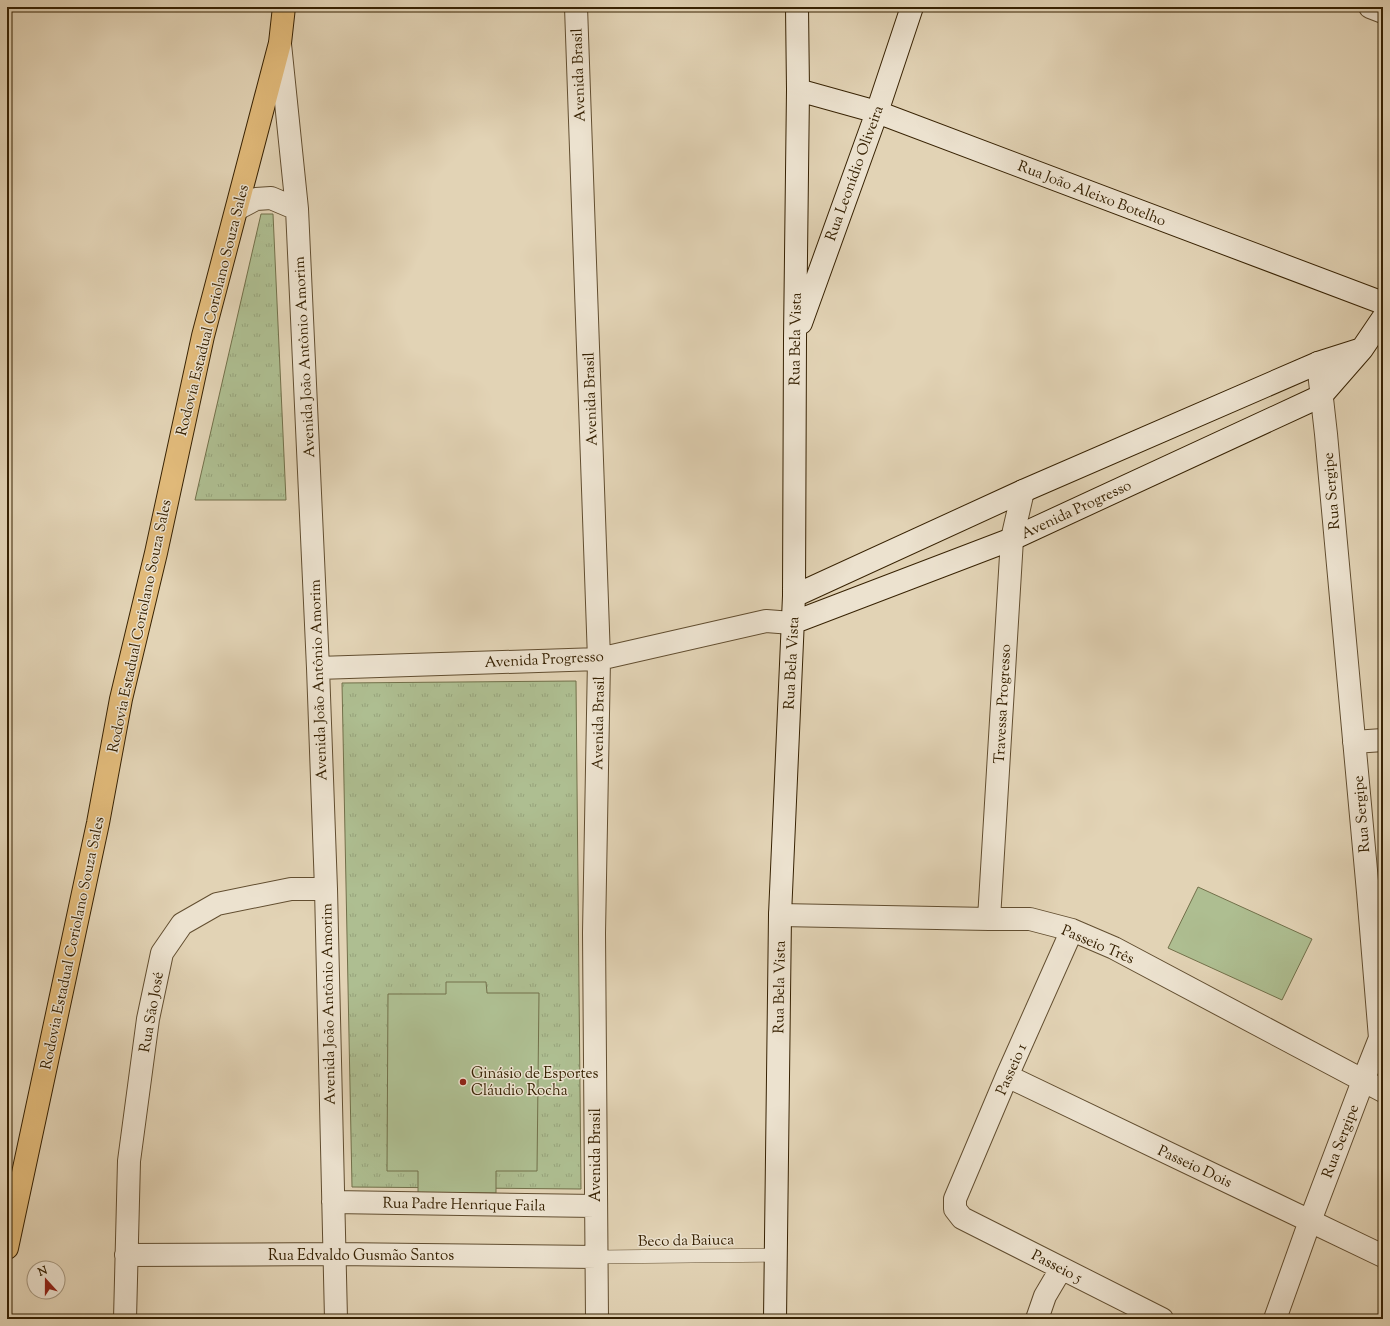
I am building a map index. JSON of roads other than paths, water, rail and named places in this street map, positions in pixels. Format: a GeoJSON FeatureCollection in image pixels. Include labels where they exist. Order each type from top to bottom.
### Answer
{"type":"FeatureCollection","features":[{"type":"Feature","properties":{"kind":"main road","name":"Rodovia Estadual Coriolano Souza Sales"},"geometry":{"type":"LineString","coordinates":[[7,1248],[96,830],[121,700],[156,553],[203,336],[280,43],[284,7]]}},
{"type":"Feature","properties":{"kind":"street","name":"Avenida Brasil"},"geometry":{"type":"LineString","coordinates":[[576,7],[599,659],[594,933],[596,1319]]}},
{"type":"Feature","properties":{"kind":"street","name":"Rua Bela Vista"},"geometry":{"type":"LineString","coordinates":[[775,1319],[777,1255],[780,915],[794,596],[798,90],[797,7]]}},
{"type":"Feature","properties":{"kind":"street","name":"Rua Leonídio Oliveira"},"geometry":{"type":"LineString","coordinates":[[795,339],[877,112],[912,7]]}},
{"type":"Feature","properties":{"kind":"street"},"geometry":{"type":"LineString","coordinates":[[1370,7],[1383,12]]}},
{"type":"Feature","properties":{"kind":"street","name":"Avenida João Antônio Amorim"},"geometry":{"type":"LineString","coordinates":[[280,43],[297,209],[318,668],[326,889],[336,1319]]}},
{"type":"Feature","properties":{"kind":"street","name":"Rua João Aleixo Botelho"},"geometry":{"type":"LineString","coordinates":[[798,90],[877,112],[1383,303]]}},
{"type":"Feature","properties":{"kind":"street"},"geometry":{"type":"LineString","coordinates":[[237,209],[256,199],[271,198],[297,209]]}},
{"type":"Feature","properties":{"kind":"street","name":"Avenida Progresso"},"geometry":{"type":"LineString","coordinates":[[318,668],[599,659],[766,621],[792,623],[1012,539],[1321,396],[1362,349],[1383,318]]}},
{"type":"Feature","properties":{"kind":"street","name":"Avenida Progresso"},"geometry":{"type":"LineString","coordinates":[[766,621],[794,596],[1023,491],[1318,363],[1362,349]]}},
{"type":"Feature","properties":{"kind":"street","name":"Rua Sergipe"},"geometry":{"type":"LineString","coordinates":[[1275,1319],[1363,1081],[1382,1038],[1376,891],[1354,742],[1326,434],[1318,363]]}},
{"type":"Feature","properties":{"kind":"street","name":"Travessa Progresso"},"geometry":{"type":"LineString","coordinates":[[989,919],[1012,539],[1023,491]]}},
{"type":"Feature","properties":{"kind":"street"},"geometry":{"type":"LineString","coordinates":[[1354,742],[1383,740]]}},
{"type":"Feature","properties":{"kind":"street","name":"Rua São José"},"geometry":{"type":"LineString","coordinates":[[126,1255],[129,1161],[148,1020],[162,953],[182,924],[217,904],[291,889],[326,889]]}},
{"type":"Feature","properties":{"kind":"street","name":"Passeio Três"},"geometry":{"type":"LineString","coordinates":[[780,915],[1030,919],[1072,930],[1114,948],[1383,1091]]}},
{"type":"Feature","properties":{"kind":"street","name":"Passeio 1"},"geometry":{"type":"LineString","coordinates":[[955,1209],[955,1199],[1007,1076],[1072,930]]}},
{"type":"Feature","properties":{"kind":"street","name":"Passeio Dois"},"geometry":{"type":"LineString","coordinates":[[1007,1076],[1383,1256]]}},
{"type":"Feature","properties":{"kind":"street","name":"Rua Padre Henrique Faila"},"geometry":{"type":"LineString","coordinates":[[333,1202],[595,1206]]}},
{"type":"Feature","properties":{"kind":"street","name":"Passeio 5"},"geometry":{"type":"LineString","coordinates":[[955,1209],[962,1218],[1162,1319]]}},
{"type":"Feature","properties":{"kind":"street","name":"Rua Edvaldo Gusmão Santos"},"geometry":{"type":"LineString","coordinates":[[126,1255],[335,1254],[596,1257]]}},
{"type":"Feature","properties":{"kind":"street"},"geometry":{"type":"LineString","coordinates":[[125,1319],[126,1255]]}},
{"type":"Feature","properties":{"kind":"street"},"geometry":{"type":"LineString","coordinates":[[1037,1319],[1044,1296],[1061,1269]]}},
{"type":"Feature","properties":{"kind":"lane","name":"Beco da Baiuca"},"geometry":{"type":"LineString","coordinates":[[596,1257],[777,1255]]}},
{"type":"Feature","properties":{"kind":"place","name":"Ginásio de Esportes Cláudio Rocha"},"geometry":{"type":"Point","coordinates":[463,1082]}}]}
